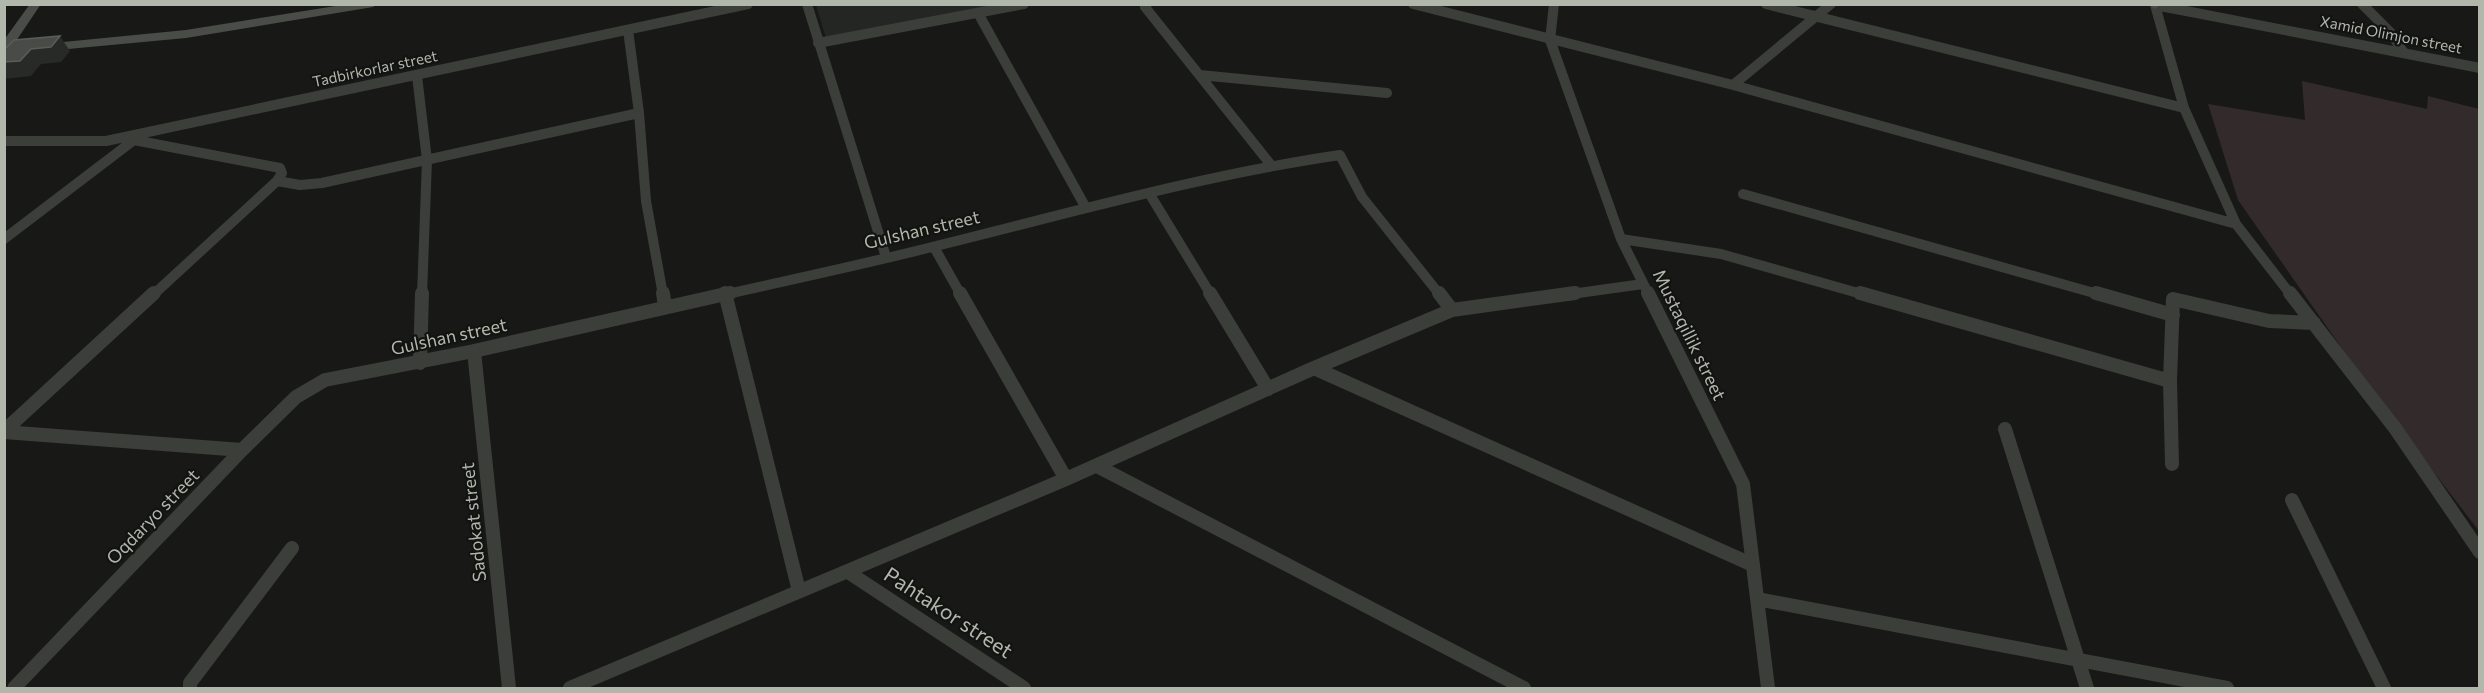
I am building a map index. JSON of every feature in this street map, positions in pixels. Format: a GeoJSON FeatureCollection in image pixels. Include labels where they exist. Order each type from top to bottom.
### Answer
{"type":"FeatureCollection","features":[{"type":"Feature","properties":{"kind":"street"},"geometry":{"type":"LineString","coordinates":[[4,50],[36,4]]}},
{"type":"Feature","properties":{"kind":"street"},"geometry":{"type":"LineString","coordinates":[[4,50],[186,34],[373,4]]}},
{"type":"Feature","properties":{"kind":"street","name":"Tadbirkorlar street"},"geometry":{"type":"LineString","coordinates":[[4,141],[106,141],[748,4]]}},
{"type":"Feature","properties":{"kind":"street"},"geometry":{"type":"LineString","coordinates":[[807,4],[886,257]]}},
{"type":"Feature","properties":{"kind":"street"},"geometry":{"type":"LineString","coordinates":[[818,43],[1023,4]]}},
{"type":"Feature","properties":{"kind":"street"},"geometry":{"type":"LineString","coordinates":[[1147,4],[1145,7],[1271,165]]}},
{"type":"Feature","properties":{"kind":"street"},"geometry":{"type":"LineString","coordinates":[[1413,4],[1733,85],[2236,224]]}},
{"type":"Feature","properties":{"kind":"street","name":"Mustaqillik street"},"geometry":{"type":"LineString","coordinates":[[1554,4],[1551,40],[1621,239],[1743,484],[1768,688]]}},
{"type":"Feature","properties":{"kind":"street"},"geometry":{"type":"LineString","coordinates":[[1766,4],[2184,108]]}},
{"type":"Feature","properties":{"kind":"street"},"geometry":{"type":"LineString","coordinates":[[1733,85],[1831,4]]}},
{"type":"Feature","properties":{"kind":"street"},"geometry":{"type":"LineString","coordinates":[[2155,4],[2184,108],[2236,224],[2395,428],[2480,552]]}},
{"type":"Feature","properties":{"kind":"street","name":"Xamid Olimjon street"},"geometry":{"type":"LineString","coordinates":[[2155,4],[2480,68]]}},
{"type":"Feature","properties":{"kind":"street"},"geometry":{"type":"LineString","coordinates":[[2362,4],[2390,32],[2404,53]]}},
{"type":"Feature","properties":{"kind":"street"},"geometry":{"type":"LineString","coordinates":[[978,13],[1086,208]]}},
{"type":"Feature","properties":{"kind":"street"},"geometry":{"type":"LineString","coordinates":[[628,30],[639,113],[646,201],[665,306]]}},
{"type":"Feature","properties":{"kind":"street"},"geometry":{"type":"LineString","coordinates":[[1200,75],[1387,93]]}},
{"type":"Feature","properties":{"kind":"street"},"geometry":{"type":"LineString","coordinates":[[417,76],[427,160],[420,363]]}},
{"type":"Feature","properties":{"kind":"street"},"geometry":{"type":"LineString","coordinates":[[277,181],[300,185],[322,183],[639,113]]}},
{"type":"Feature","properties":{"kind":"street"},"geometry":{"type":"LineString","coordinates":[[4,431],[277,181],[282,173],[280,168],[134,140],[106,141]]}},
{"type":"Feature","properties":{"kind":"street"},"geometry":{"type":"LineString","coordinates":[[4,239],[134,140]]}},
{"type":"Feature","properties":{"kind":"street","name":"Gulshan street"},"geometry":{"type":"LineString","coordinates":[[325,380],[420,363],[934,247],[1086,208],[1271,165],[1340,155],[1362,198],[1452,310]]}},
{"type":"Feature","properties":{"kind":"street"},"geometry":{"type":"LineString","coordinates":[[1149,193],[1268,389]]}},
{"type":"Feature","properties":{"kind":"street"},"geometry":{"type":"LineString","coordinates":[[1743,194],[2173,315]]}},
{"type":"Feature","properties":{"kind":"street"},"geometry":{"type":"LineString","coordinates":[[1621,239],[1721,254],[2170,381]]}},
{"type":"Feature","properties":{"kind":"street"},"geometry":{"type":"LineString","coordinates":[[934,247],[1066,479]]}},
{"type":"Feature","properties":{"kind":"street"},"geometry":{"type":"LineString","coordinates":[[570,688],[1097,466],[1314,368],[1452,310],[1643,284]]}},
{"type":"Feature","properties":{"kind":"street"},"geometry":{"type":"LineString","coordinates":[[725,293],[799,591]]}},
{"type":"Feature","properties":{"kind":"street"},"geometry":{"type":"LineString","coordinates":[[2172,464],[2170,381],[2173,299],[2269,321],[2314,323]]}},
{"type":"Feature","properties":{"kind":"street","name":"Sadokat street"},"geometry":{"type":"LineString","coordinates":[[474,351],[509,688]]}},
{"type":"Feature","properties":{"kind":"street"},"geometry":{"type":"LineString","coordinates":[[1314,368],[1753,565]]}},
{"type":"Feature","properties":{"kind":"street","name":"Oqdaryo street"},"geometry":{"type":"LineString","coordinates":[[14,688],[242,450],[296,397],[325,380]]}},
{"type":"Feature","properties":{"kind":"street"},"geometry":{"type":"LineString","coordinates":[[2005,429],[2087,688]]}},
{"type":"Feature","properties":{"kind":"street"},"geometry":{"type":"LineString","coordinates":[[4,431],[242,450]]}},
{"type":"Feature","properties":{"kind":"street"},"geometry":{"type":"LineString","coordinates":[[1097,466],[1524,688]]}},
{"type":"Feature","properties":{"kind":"street"},"geometry":{"type":"LineString","coordinates":[[2292,500],[2384,688]]}},
{"type":"Feature","properties":{"kind":"street"},"geometry":{"type":"LineString","coordinates":[[190,688],[190,683],[292,548]]}},
{"type":"Feature","properties":{"kind":"street","name":"Pahtakor street"},"geometry":{"type":"LineString","coordinates":[[848,572],[1024,688]]}},
{"type":"Feature","properties":{"kind":"street"},"geometry":{"type":"LineString","coordinates":[[1757,599],[2227,688]]}},
{"type":"Feature","properties":{"kind":"shaded area"},"geometry":{"type":"Polygon","coordinates":[[[1006,4],[826,38],[816,5],[1006,4]]]}},
{"type":"Feature","properties":{"kind":"shaded area"},"geometry":{"type":"Polygon","coordinates":[[[2302,81],[2427,109],[2428,96],[2479,109],[2479,531],[2374,394],[2238,200],[2208,104],[2305,120],[2302,81]]]}},
{"type":"Feature","properties":{"kind":"building"},"geometry":{"type":"Polygon","coordinates":[[[60,36],[51,47],[31,49],[20,61],[4,62],[4,50],[14,40],[60,36]]]}}]}
